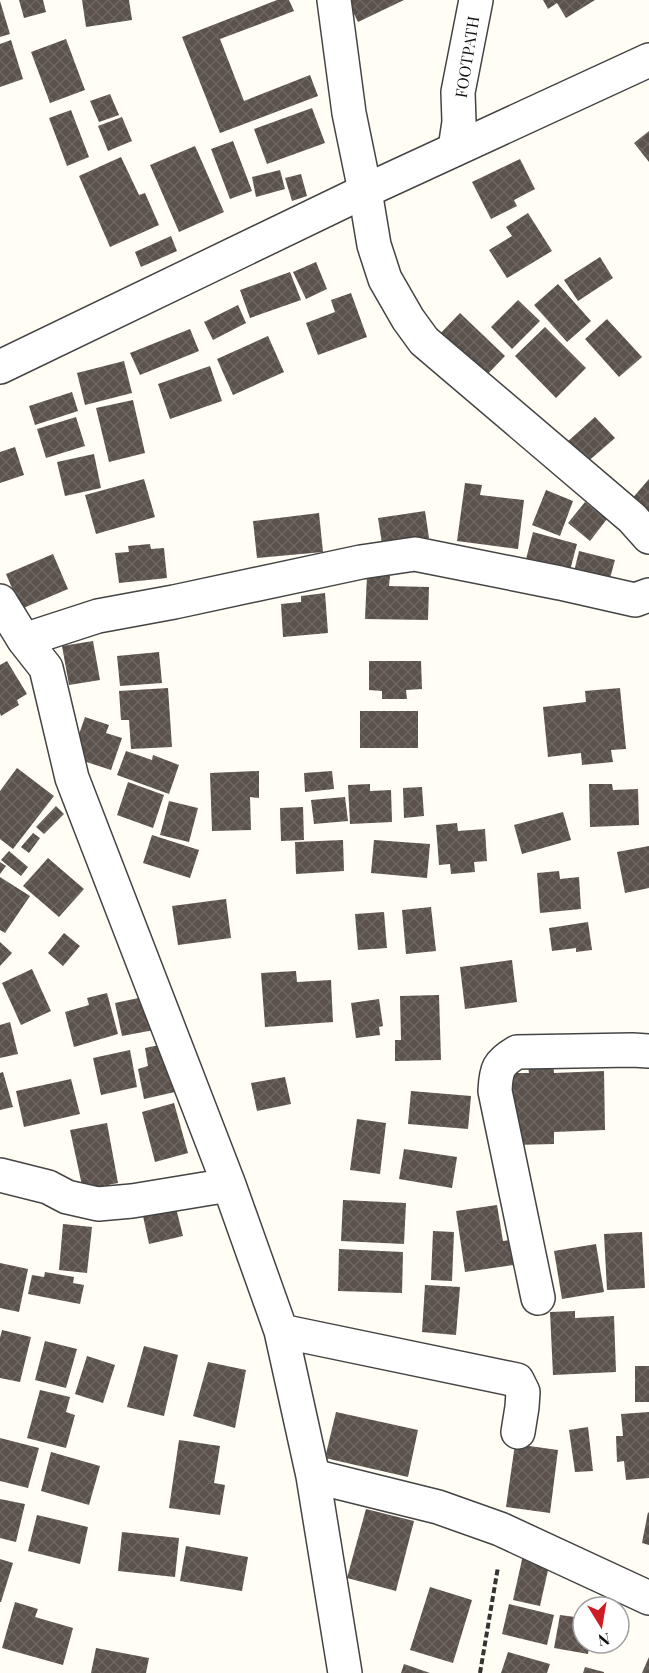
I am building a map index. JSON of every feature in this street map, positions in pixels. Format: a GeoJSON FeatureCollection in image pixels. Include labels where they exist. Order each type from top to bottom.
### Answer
{"type":"FeatureCollection","features":[{"type":"Feature","properties":{"kind":"street"},"geometry":{"type":"LineString","coordinates":[[334,0],[349,113],[374,245],[385,279],[408,319],[424,341],[632,518],[649,537]]}},
{"type":"Feature","properties":{"kind":"street","name":"FOOTPATH"},"geometry":{"type":"LineString","coordinates":[[455,149],[459,122],[458,92],[476,0]]}},
{"type":"Feature","properties":{"kind":"street"},"geometry":{"type":"LineString","coordinates":[[0,367],[365,191],[649,60]]}},
{"type":"Feature","properties":{"kind":"street"},"geometry":{"type":"LineString","coordinates":[[24,640],[98,616],[361,562],[415,554],[635,600],[649,596]]}},
{"type":"Feature","properties":{"kind":"street"},"geometry":{"type":"LineString","coordinates":[[0,601],[24,640],[46,668],[72,778],[229,1185],[281,1331],[313,1476],[345,1673]]}},
{"type":"Feature","properties":{"kind":"street"},"geometry":{"type":"LineString","coordinates":[[538,1298],[495,1091],[496,1075],[504,1060],[517,1052],[649,1051]]}},
{"type":"Feature","properties":{"kind":"street"},"geometry":{"type":"LineString","coordinates":[[0,1175],[48,1187],[67,1197],[98,1204],[132,1201],[229,1185]]}},
{"type":"Feature","properties":{"kind":"street"},"geometry":{"type":"LineString","coordinates":[[281,1331],[517,1380],[523,1392],[518,1432]]}},
{"type":"Feature","properties":{"kind":"street"},"geometry":{"type":"LineString","coordinates":[[313,1476],[438,1507],[500,1529],[649,1598]]}},
{"type":"Feature","properties":{"kind":"path"},"geometry":{"type":"LineString","coordinates":[[480,1673],[499,1557],[500,1529]]}},
{"type":"Feature","properties":{"kind":"building"},"geometry":{"type":"Polygon","coordinates":[[[19,0],[43,0],[46,12],[24,18],[19,0]]]}},
{"type":"Feature","properties":{"kind":"building"},"geometry":{"type":"Polygon","coordinates":[[[82,0],[129,0],[132,20],[86,27],[82,0]]]}},
{"type":"Feature","properties":{"kind":"building"},"geometry":{"type":"Polygon","coordinates":[[[277,0],[289,0],[294,11],[220,39],[244,101],[310,75],[318,96],[220,133],[182,37],[277,0]]]}},
{"type":"Feature","properties":{"kind":"building"},"geometry":{"type":"Polygon","coordinates":[[[347,0],[404,0],[358,22],[347,0]]]}},
{"type":"Feature","properties":{"kind":"building"},"geometry":{"type":"Polygon","coordinates":[[[543,0],[595,0],[566,18],[557,3],[548,9],[543,0]]]}},
{"type":"Feature","properties":{"kind":"building"},"geometry":{"type":"Polygon","coordinates":[[[0,1],[10,34],[0,37],[0,1]]]}},
{"type":"Feature","properties":{"kind":"building"},"geometry":{"type":"Polygon","coordinates":[[[66,39],[85,90],[50,103],[31,52],[66,39]]]}},
{"type":"Feature","properties":{"kind":"building"},"geometry":{"type":"Polygon","coordinates":[[[11,40],[23,79],[0,87],[0,44],[11,40]]]}},
{"type":"Feature","properties":{"kind":"building"},"geometry":{"type":"Polygon","coordinates":[[[110,94],[119,115],[99,122],[90,101],[110,94]]]}},
{"type":"Feature","properties":{"kind":"building"},"geometry":{"type":"Polygon","coordinates":[[[312,108],[325,143],[267,164],[254,129],[312,108]]]}},
{"type":"Feature","properties":{"kind":"building"},"geometry":{"type":"Polygon","coordinates":[[[71,110],[89,157],[67,166],[49,118],[71,110]]]}},
{"type":"Feature","properties":{"kind":"building"},"geometry":{"type":"Polygon","coordinates":[[[122,117],[132,141],[108,151],[98,126],[122,117]]]}},
{"type":"Feature","properties":{"kind":"building"},"geometry":{"type":"Polygon","coordinates":[[[649,131],[649,162],[634,143],[649,131]]]}},
{"type":"Feature","properties":{"kind":"building"},"geometry":{"type":"Polygon","coordinates":[[[233,141],[252,191],[230,199],[211,149],[233,141]]]}},
{"type":"Feature","properties":{"kind":"building"},"geometry":{"type":"Polygon","coordinates":[[[195,146],[224,212],[179,232],[150,165],[195,146]]]}},
{"type":"Feature","properties":{"kind":"building"},"geometry":{"type":"Polygon","coordinates":[[[121,157],[139,195],[145,193],[159,225],[110,247],[79,176],[121,157]]]}},
{"type":"Feature","properties":{"kind":"building"},"geometry":{"type":"Polygon","coordinates":[[[520,159],[535,189],[514,200],[517,206],[491,219],[472,182],[520,159]]]}},
{"type":"Feature","properties":{"kind":"building"},"geometry":{"type":"Polygon","coordinates":[[[280,170],[285,189],[256,197],[252,177],[280,170]]]}},
{"type":"Feature","properties":{"kind":"building"},"geometry":{"type":"Polygon","coordinates":[[[301,174],[307,196],[292,201],[285,178],[301,174]]]}},
{"type":"Feature","properties":{"kind":"building"},"geometry":{"type":"Polygon","coordinates":[[[528,213],[552,251],[507,278],[489,250],[512,236],[506,227],[528,213]]]}},
{"type":"Feature","properties":{"kind":"building"},"geometry":{"type":"Polygon","coordinates":[[[171,236],[177,251],[141,267],[135,252],[171,236]]]}},
{"type":"Feature","properties":{"kind":"building"},"geometry":{"type":"Polygon","coordinates":[[[600,257],[613,278],[578,301],[564,280],[600,257]]]}},
{"type":"Feature","properties":{"kind":"building"},"geometry":{"type":"Polygon","coordinates":[[[316,262],[327,289],[306,299],[293,272],[316,262]]]}},
{"type":"Feature","properties":{"kind":"building"},"geometry":{"type":"Polygon","coordinates":[[[290,272],[301,300],[250,318],[240,290],[290,272]]]}},
{"type":"Feature","properties":{"kind":"building"},"geometry":{"type":"Polygon","coordinates":[[[558,284],[591,321],[567,342],[534,305],[558,284]]]}},
{"type":"Feature","properties":{"kind":"building"},"geometry":{"type":"Polygon","coordinates":[[[351,293],[367,337],[318,355],[306,323],[335,312],[331,300],[351,293]]]}},
{"type":"Feature","properties":{"kind":"building"},"geometry":{"type":"Polygon","coordinates":[[[518,300],[540,321],[512,349],[491,327],[518,300]]]}},
{"type":"Feature","properties":{"kind":"building"},"geometry":{"type":"Polygon","coordinates":[[[238,305],[246,323],[213,340],[204,322],[238,305]]]}},
{"type":"Feature","properties":{"kind":"building"},"geometry":{"type":"Polygon","coordinates":[[[460,313],[505,356],[481,381],[436,338],[460,313]]]}},
{"type":"Feature","properties":{"kind":"building"},"geometry":{"type":"Polygon","coordinates":[[[607,319],[642,357],[619,377],[585,339],[607,319]]]}},
{"type":"Feature","properties":{"kind":"building"},"geometry":{"type":"Polygon","coordinates":[[[545,327],[586,368],[556,398],[515,356],[545,327]]]}},
{"type":"Feature","properties":{"kind":"building"},"geometry":{"type":"Polygon","coordinates":[[[190,329],[199,351],[140,375],[130,353],[190,329]]]}},
{"type":"Feature","properties":{"kind":"building"},"geometry":{"type":"Polygon","coordinates":[[[268,336],[284,372],[233,395],[217,359],[268,336]]]}},
{"type":"Feature","properties":{"kind":"building"},"geometry":{"type":"Polygon","coordinates":[[[124,361],[132,393],[85,405],[77,373],[124,361]]]}},
{"type":"Feature","properties":{"kind":"building"},"geometry":{"type":"Polygon","coordinates":[[[210,366],[222,401],[170,419],[158,384],[210,366]]]}},
{"type":"Feature","properties":{"kind":"building"},"geometry":{"type":"Polygon","coordinates":[[[72,392],[78,411],[35,425],[29,406],[72,392]]]}},
{"type":"Feature","properties":{"kind":"building"},"geometry":{"type":"Polygon","coordinates":[[[133,400],[145,453],[109,462],[96,408],[133,400]]]}},
{"type":"Feature","properties":{"kind":"building"},"geometry":{"type":"Polygon","coordinates":[[[76,417],[85,446],[46,458],[37,429],[76,417]]]}},
{"type":"Feature","properties":{"kind":"building"},"geometry":{"type":"Polygon","coordinates":[[[595,417],[615,438],[585,464],[566,443],[595,417]]]}},
{"type":"Feature","properties":{"kind":"building"},"geometry":{"type":"Polygon","coordinates":[[[15,447],[24,475],[0,483],[0,452],[15,447]]]}},
{"type":"Feature","properties":{"kind":"building"},"geometry":{"type":"Polygon","coordinates":[[[94,454],[101,488],[65,496],[57,462],[94,454]]]}},
{"type":"Feature","properties":{"kind":"building"},"geometry":{"type":"Polygon","coordinates":[[[144,479],[155,517],[96,534],[85,495],[144,479]]]}},
{"type":"Feature","properties":{"kind":"building"},"geometry":{"type":"Polygon","coordinates":[[[649,479],[649,518],[630,501],[649,479]]]}},
{"type":"Feature","properties":{"kind":"building"},"geometry":{"type":"Polygon","coordinates":[[[465,483],[482,485],[480,495],[524,500],[518,549],[457,541],[465,483]]]}},
{"type":"Feature","properties":{"kind":"building"},"geometry":{"type":"Polygon","coordinates":[[[546,490],[573,501],[560,536],[532,525],[546,490]]]}},
{"type":"Feature","properties":{"kind":"building"},"geometry":{"type":"Polygon","coordinates":[[[585,502],[607,519],[590,541],[568,523],[585,502]]]}},
{"type":"Feature","properties":{"kind":"building"},"geometry":{"type":"Polygon","coordinates":[[[425,511],[429,538],[382,544],[378,518],[425,511]]]}},
{"type":"Feature","properties":{"kind":"building"},"geometry":{"type":"Polygon","coordinates":[[[319,513],[323,552],[257,558],[253,521],[319,513]]]}},
{"type":"Feature","properties":{"kind":"building"},"geometry":{"type":"Polygon","coordinates":[[[533,532],[577,544],[568,578],[524,567],[533,532]]]}},
{"type":"Feature","properties":{"kind":"building"},"geometry":{"type":"Polygon","coordinates":[[[150,544],[151,549],[164,548],[167,578],[119,583],[115,553],[129,552],[128,546],[150,544]]]}},
{"type":"Feature","properties":{"kind":"building"},"geometry":{"type":"Polygon","coordinates":[[[579,551],[615,560],[607,589],[572,580],[579,551]]]}},
{"type":"Feature","properties":{"kind":"building"},"geometry":{"type":"Polygon","coordinates":[[[53,554],[68,589],[21,609],[6,574],[53,554]]]}},
{"type":"Feature","properties":{"kind":"building"},"geometry":{"type":"Polygon","coordinates":[[[367,575],[390,576],[389,586],[429,587],[428,620],[365,619],[367,575]]]}},
{"type":"Feature","properties":{"kind":"building"},"geometry":{"type":"Polygon","coordinates":[[[325,593],[328,633],[283,637],[281,604],[301,602],[301,596],[325,593]]]}},
{"type":"Feature","properties":{"kind":"building"},"geometry":{"type":"Polygon","coordinates":[[[93,641],[100,680],[69,685],[62,646],[93,641]]]}},
{"type":"Feature","properties":{"kind":"building"},"geometry":{"type":"Polygon","coordinates":[[[159,652],[162,683],[120,686],[117,656],[159,652]]]}},
{"type":"Feature","properties":{"kind":"building"},"geometry":{"type":"Polygon","coordinates":[[[7,661],[27,694],[17,700],[19,705],[1,716],[0,665],[7,661]]]}},
{"type":"Feature","properties":{"kind":"building"},"geometry":{"type":"Polygon","coordinates":[[[369,661],[421,661],[422,689],[406,690],[407,699],[382,699],[382,691],[369,690],[369,661]]]}},
{"type":"Feature","properties":{"kind":"building"},"geometry":{"type":"Polygon","coordinates":[[[168,688],[172,747],[131,749],[129,720],[121,720],[119,691],[168,688]]]}},
{"type":"Feature","properties":{"kind":"building"},"geometry":{"type":"Polygon","coordinates":[[[620,688],[626,749],[611,750],[613,762],[582,765],[581,753],[548,757],[543,707],[586,702],[585,691],[620,688]]]}},
{"type":"Feature","properties":{"kind":"building"},"geometry":{"type":"Polygon","coordinates":[[[360,711],[418,711],[418,748],[360,748],[360,711]]]}},
{"type":"Feature","properties":{"kind":"building"},"geometry":{"type":"Polygon","coordinates":[[[85,717],[109,725],[106,733],[122,738],[111,770],[71,757],[85,717]]]}},
{"type":"Feature","properties":{"kind":"building"},"geometry":{"type":"Polygon","coordinates":[[[126,751],[152,760],[153,755],[179,765],[169,794],[117,775],[126,751]]]}},
{"type":"Feature","properties":{"kind":"building"},"geometry":{"type":"Polygon","coordinates":[[[17,768],[54,796],[13,849],[0,839],[0,791],[17,768]]]}},
{"type":"Feature","properties":{"kind":"building"},"geometry":{"type":"Polygon","coordinates":[[[259,771],[259,798],[250,797],[251,830],[212,831],[210,773],[259,771]]]}},
{"type":"Feature","properties":{"kind":"building"},"geometry":{"type":"Polygon","coordinates":[[[332,771],[334,789],[305,792],[304,773],[332,771]]]}},
{"type":"Feature","properties":{"kind":"building"},"geometry":{"type":"Polygon","coordinates":[[[128,782],[164,795],[153,828],[117,815],[128,782]]]}},
{"type":"Feature","properties":{"kind":"building"},"geometry":{"type":"Polygon","coordinates":[[[370,784],[370,791],[391,790],[392,822],[350,824],[348,785],[370,784]]]}},
{"type":"Feature","properties":{"kind":"building"},"geometry":{"type":"Polygon","coordinates":[[[589,784],[612,784],[613,790],[638,789],[639,825],[590,827],[589,784]]]}},
{"type":"Feature","properties":{"kind":"building"},"geometry":{"type":"Polygon","coordinates":[[[422,787],[424,816],[404,818],[403,788],[422,787]]]}},
{"type":"Feature","properties":{"kind":"building"},"geometry":{"type":"Polygon","coordinates":[[[345,797],[348,821],[314,824],[311,800],[345,797]]]}},
{"type":"Feature","properties":{"kind":"building"},"geometry":{"type":"Polygon","coordinates":[[[169,801],[198,808],[189,842],[160,835],[169,801]]]}},
{"type":"Feature","properties":{"kind":"building"},"geometry":{"type":"Polygon","coordinates":[[[56,806],[64,814],[44,834],[36,827],[56,806]]]}},
{"type":"Feature","properties":{"kind":"building"},"geometry":{"type":"Polygon","coordinates":[[[303,807],[304,840],[281,841],[280,808],[303,807]]]}},
{"type":"Feature","properties":{"kind":"building"},"geometry":{"type":"Polygon","coordinates":[[[563,812],[571,840],[522,854],[514,825],[563,812]]]}},
{"type":"Feature","properties":{"kind":"building"},"geometry":{"type":"Polygon","coordinates":[[[457,823],[458,831],[485,829],[487,861],[474,862],[475,872],[451,874],[450,864],[439,865],[436,825],[457,823]]]}},
{"type":"Feature","properties":{"kind":"building"},"geometry":{"type":"Polygon","coordinates":[[[33,833],[40,838],[29,853],[21,847],[33,833]]]}},
{"type":"Feature","properties":{"kind":"building"},"geometry":{"type":"Polygon","coordinates":[[[152,835],[199,850],[190,878],[143,863],[152,835]]]}},
{"type":"Feature","properties":{"kind":"building"},"geometry":{"type":"Polygon","coordinates":[[[343,840],[344,871],[296,874],[295,842],[343,840]]]}},
{"type":"Feature","properties":{"kind":"building"},"geometry":{"type":"Polygon","coordinates":[[[374,840],[430,844],[427,878],[371,873],[374,840]]]}},
{"type":"Feature","properties":{"kind":"building"},"geometry":{"type":"Polygon","coordinates":[[[649,846],[649,888],[625,893],[617,852],[649,846]]]}},
{"type":"Feature","properties":{"kind":"building"},"geometry":{"type":"Polygon","coordinates":[[[9,851],[28,867],[21,876],[1,860],[9,851]]]}},
{"type":"Feature","properties":{"kind":"building"},"geometry":{"type":"Polygon","coordinates":[[[48,858],[84,889],[59,917],[23,886],[48,858]]]}},
{"type":"Feature","properties":{"kind":"building"},"geometry":{"type":"Polygon","coordinates":[[[0,862],[6,866],[0,874],[0,862]]]}},
{"type":"Feature","properties":{"kind":"building"},"geometry":{"type":"Polygon","coordinates":[[[559,871],[560,879],[579,877],[581,909],[540,913],[537,873],[559,871]]]}},
{"type":"Feature","properties":{"kind":"building"},"geometry":{"type":"Polygon","coordinates":[[[0,877],[30,896],[5,933],[0,930],[0,877]]]}},
{"type":"Feature","properties":{"kind":"building"},"geometry":{"type":"Polygon","coordinates":[[[226,899],[231,938],[178,945],[172,906],[226,899]]]}},
{"type":"Feature","properties":{"kind":"building"},"geometry":{"type":"Polygon","coordinates":[[[431,907],[436,951],[406,954],[402,910],[431,907]]]}},
{"type":"Feature","properties":{"kind":"building"},"geometry":{"type":"Polygon","coordinates":[[[384,912],[387,948],[358,950],[355,914],[384,912]]]}},
{"type":"Feature","properties":{"kind":"building"},"geometry":{"type":"Polygon","coordinates":[[[588,922],[592,950],[576,952],[576,948],[552,951],[549,928],[588,922]]]}},
{"type":"Feature","properties":{"kind":"building"},"geometry":{"type":"Polygon","coordinates":[[[64,933],[80,946],[63,966],[48,953],[64,933]]]}},
{"type":"Feature","properties":{"kind":"building"},"geometry":{"type":"Polygon","coordinates":[[[0,942],[12,953],[0,966],[0,942]]]}},
{"type":"Feature","properties":{"kind":"building"},"geometry":{"type":"Polygon","coordinates":[[[512,960],[517,1002],[465,1009],[460,967],[512,960]]]}},
{"type":"Feature","properties":{"kind":"building"},"geometry":{"type":"Polygon","coordinates":[[[32,969],[51,1011],[21,1025],[2,983],[32,969]]]}},
{"type":"Feature","properties":{"kind":"building"},"geometry":{"type":"Polygon","coordinates":[[[296,971],[297,982],[331,980],[333,1022],[265,1027],[261,973],[296,971]]]}},
{"type":"Feature","properties":{"kind":"building"},"geometry":{"type":"Polygon","coordinates":[[[107,993],[118,1034],[74,1047],[65,1012],[89,1005],[87,998],[107,993]]]}},
{"type":"Feature","properties":{"kind":"building"},"geometry":{"type":"Polygon","coordinates":[[[439,995],[441,1060],[395,1061],[395,1040],[401,1040],[400,996],[439,995]]]}},
{"type":"Feature","properties":{"kind":"building"},"geometry":{"type":"Polygon","coordinates":[[[148,996],[154,1030],[122,1036],[115,1003],[148,996]]]}},
{"type":"Feature","properties":{"kind":"building"},"geometry":{"type":"Polygon","coordinates":[[[379,999],[383,1026],[379,1027],[380,1035],[356,1038],[351,1003],[379,999]]]}},
{"type":"Feature","properties":{"kind":"building"},"geometry":{"type":"Polygon","coordinates":[[[10,1022],[18,1054],[0,1058],[0,1025],[10,1022]]]}},
{"type":"Feature","properties":{"kind":"building"},"geometry":{"type":"Polygon","coordinates":[[[164,1044],[175,1092],[144,1099],[138,1069],[148,1066],[145,1048],[164,1044]]]}},
{"type":"Feature","properties":{"kind":"building"},"geometry":{"type":"Polygon","coordinates":[[[130,1050],[137,1087],[101,1095],[93,1058],[130,1050]]]}},
{"type":"Feature","properties":{"kind":"building"},"geometry":{"type":"Polygon","coordinates":[[[553,1064],[554,1073],[604,1071],[605,1130],[554,1132],[554,1144],[513,1145],[511,1073],[529,1073],[528,1066],[553,1064]]]}},
{"type":"Feature","properties":{"kind":"building"},"geometry":{"type":"Polygon","coordinates":[[[3,1072],[13,1107],[0,1110],[0,1073],[3,1072]]]}},
{"type":"Feature","properties":{"kind":"building"},"geometry":{"type":"Polygon","coordinates":[[[285,1077],[291,1104],[257,1111],[251,1083],[285,1077]]]}},
{"type":"Feature","properties":{"kind":"building"},"geometry":{"type":"Polygon","coordinates":[[[71,1079],[80,1114],[24,1127],[16,1091],[71,1079]]]}},
{"type":"Feature","properties":{"kind":"building"},"geometry":{"type":"Polygon","coordinates":[[[411,1091],[471,1096],[468,1129],[408,1124],[411,1091]]]}},
{"type":"Feature","properties":{"kind":"building"},"geometry":{"type":"Polygon","coordinates":[[[174,1103],[188,1153],[155,1162],[142,1112],[174,1103]]]}},
{"type":"Feature","properties":{"kind":"building"},"geometry":{"type":"Polygon","coordinates":[[[357,1119],[386,1123],[380,1174],[350,1170],[357,1119]]]}},
{"type":"Feature","properties":{"kind":"building"},"geometry":{"type":"Polygon","coordinates":[[[107,1123],[118,1183],[83,1190],[70,1130],[107,1123]]]}},
{"type":"Feature","properties":{"kind":"building"},"geometry":{"type":"Polygon","coordinates":[[[404,1149],[457,1157],[452,1188],[399,1179],[404,1149]]]}},
{"type":"Feature","properties":{"kind":"building"},"geometry":{"type":"Polygon","coordinates":[[[343,1200],[406,1203],[404,1244],[341,1241],[343,1200]]]}},
{"type":"Feature","properties":{"kind":"building"},"geometry":{"type":"Polygon","coordinates":[[[497,1205],[503,1241],[510,1240],[514,1265],[465,1272],[456,1211],[497,1205]]]}},
{"type":"Feature","properties":{"kind":"building"},"geometry":{"type":"Polygon","coordinates":[[[176,1208],[183,1236],[149,1244],[143,1216],[176,1208]]]}},
{"type":"Feature","properties":{"kind":"building"},"geometry":{"type":"Polygon","coordinates":[[[63,1224],[92,1227],[87,1273],[59,1270],[63,1224]]]}},
{"type":"Feature","properties":{"kind":"building"},"geometry":{"type":"Polygon","coordinates":[[[433,1231],[454,1232],[452,1281],[431,1280],[433,1231]]]}},
{"type":"Feature","properties":{"kind":"building"},"geometry":{"type":"Polygon","coordinates":[[[642,1232],[645,1288],[607,1290],[604,1234],[642,1232]]]}},
{"type":"Feature","properties":{"kind":"building"},"geometry":{"type":"Polygon","coordinates":[[[596,1244],[604,1292],[562,1299],[554,1251],[596,1244]]]}},
{"type":"Feature","properties":{"kind":"building"},"geometry":{"type":"Polygon","coordinates":[[[339,1249],[403,1252],[402,1293],[338,1291],[339,1249]]]}},
{"type":"Feature","properties":{"kind":"building"},"geometry":{"type":"Polygon","coordinates":[[[0,1263],[28,1269],[19,1312],[0,1308],[0,1263]]]}},
{"type":"Feature","properties":{"kind":"building"},"geometry":{"type":"Polygon","coordinates":[[[45,1272],[74,1277],[73,1283],[84,1285],[80,1304],[28,1294],[32,1275],[44,1277],[45,1272]]]}},
{"type":"Feature","properties":{"kind":"building"},"geometry":{"type":"Polygon","coordinates":[[[425,1285],[460,1287],[456,1335],[422,1332],[425,1285]]]}},
{"type":"Feature","properties":{"kind":"building"},"geometry":{"type":"Polygon","coordinates":[[[575,1311],[575,1318],[614,1316],[616,1372],[553,1375],[550,1312],[575,1311]]]}},
{"type":"Feature","properties":{"kind":"building"},"geometry":{"type":"Polygon","coordinates":[[[2,1330],[31,1337],[20,1382],[0,1378],[2,1330]]]}},
{"type":"Feature","properties":{"kind":"building"},"geometry":{"type":"Polygon","coordinates":[[[45,1341],[77,1349],[66,1388],[35,1380],[45,1341]]]}},
{"type":"Feature","properties":{"kind":"building"},"geometry":{"type":"Polygon","coordinates":[[[144,1346],[178,1355],[164,1416],[127,1407],[144,1346]]]}},
{"type":"Feature","properties":{"kind":"building"},"geometry":{"type":"Polygon","coordinates":[[[87,1356],[115,1365],[103,1403],[75,1394],[87,1356]]]}},
{"type":"Feature","properties":{"kind":"building"},"geometry":{"type":"Polygon","coordinates":[[[208,1362],[246,1370],[235,1428],[193,1416],[208,1362]]]}},
{"type":"Feature","properties":{"kind":"building"},"geometry":{"type":"Polygon","coordinates":[[[635,1366],[649,1366],[649,1402],[635,1402],[635,1366]]]}},
{"type":"Feature","properties":{"kind":"building"},"geometry":{"type":"Polygon","coordinates":[[[40,1390],[70,1397],[66,1412],[75,1415],[66,1448],[27,1438],[40,1390]]]}},
{"type":"Feature","properties":{"kind":"building"},"geometry":{"type":"Polygon","coordinates":[[[336,1412],[418,1430],[408,1477],[325,1458],[336,1412]]]}},
{"type":"Feature","properties":{"kind":"building"},"geometry":{"type":"Polygon","coordinates":[[[649,1412],[649,1478],[626,1480],[624,1461],[617,1462],[616,1436],[623,1436],[621,1414],[649,1412]]]}},
{"type":"Feature","properties":{"kind":"building"},"geometry":{"type":"Polygon","coordinates":[[[588,1427],[593,1471],[575,1472],[569,1430],[588,1427]]]}},
{"type":"Feature","properties":{"kind":"building"},"geometry":{"type":"Polygon","coordinates":[[[0,1438],[39,1448],[28,1488],[0,1481],[0,1438]]]}},
{"type":"Feature","properties":{"kind":"building"},"geometry":{"type":"Polygon","coordinates":[[[179,1440],[220,1446],[214,1483],[225,1485],[220,1515],[169,1508],[179,1440]]]}},
{"type":"Feature","properties":{"kind":"building"},"geometry":{"type":"Polygon","coordinates":[[[515,1444],[558,1450],[550,1513],[506,1507],[515,1444]]]}},
{"type":"Feature","properties":{"kind":"building"},"geometry":{"type":"Polygon","coordinates":[[[51,1452],[100,1466],[89,1505],[41,1491],[51,1452]]]}},
{"type":"Feature","properties":{"kind":"building"},"geometry":{"type":"Polygon","coordinates":[[[0,1499],[25,1504],[16,1542],[0,1538],[0,1499]]]}},
{"type":"Feature","properties":{"kind":"building"},"geometry":{"type":"Polygon","coordinates":[[[366,1509],[414,1521],[396,1591],[347,1578],[366,1509]]]}},
{"type":"Feature","properties":{"kind":"building"},"geometry":{"type":"Polygon","coordinates":[[[649,1513],[649,1545],[642,1543],[649,1513]]]}},
{"type":"Feature","properties":{"kind":"building"},"geometry":{"type":"Polygon","coordinates":[[[37,1515],[88,1527],[80,1564],[28,1551],[37,1515]]]}},
{"type":"Feature","properties":{"kind":"building"},"geometry":{"type":"Polygon","coordinates":[[[122,1532],[179,1538],[175,1577],[118,1571],[122,1532]]]}},
{"type":"Feature","properties":{"kind":"building"},"geometry":{"type":"Polygon","coordinates":[[[186,1546],[248,1557],[242,1591],[180,1581],[186,1546]]]}},
{"type":"Feature","properties":{"kind":"building"},"geometry":{"type":"Polygon","coordinates":[[[523,1555],[550,1561],[540,1606],[513,1600],[523,1555]]]}},
{"type":"Feature","properties":{"kind":"building"},"geometry":{"type":"Polygon","coordinates":[[[0,1559],[13,1563],[1,1602],[0,1602],[0,1559]]]}},
{"type":"Feature","properties":{"kind":"building"},"geometry":{"type":"Polygon","coordinates":[[[430,1587],[472,1600],[453,1663],[410,1650],[430,1587]]]}},
{"type":"Feature","properties":{"kind":"building"},"geometry":{"type":"Polygon","coordinates":[[[15,1602],[38,1609],[35,1617],[73,1628],[63,1665],[2,1648],[15,1602]]]}},
{"type":"Feature","properties":{"kind":"building"},"geometry":{"type":"Polygon","coordinates":[[[509,1604],[554,1615],[547,1645],[502,1634],[509,1604]]]}},
{"type":"Feature","properties":{"kind":"building"},"geometry":{"type":"Polygon","coordinates":[[[560,1615],[571,1616],[571,1651],[554,1648],[560,1615]]]}},
{"type":"Feature","properties":{"kind":"building"},"geometry":{"type":"Polygon","coordinates":[[[96,1648],[149,1658],[146,1673],[91,1673],[96,1648]]]}},
{"type":"Feature","properties":{"kind":"building"},"geometry":{"type":"Polygon","coordinates":[[[508,1652],[550,1664],[547,1673],[501,1673],[508,1652]]]}},
{"type":"Feature","properties":{"kind":"building"},"geometry":{"type":"Polygon","coordinates":[[[649,1657],[649,1673],[642,1673],[649,1657]]]}},
{"type":"Feature","properties":{"kind":"building"},"geometry":{"type":"Polygon","coordinates":[[[404,1664],[430,1673],[401,1673],[404,1664]]]}},
{"type":"Feature","properties":{"kind":"building"},"geometry":{"type":"Polygon","coordinates":[[[585,1667],[604,1672],[604,1673],[583,1673],[585,1667]]]}}]}
